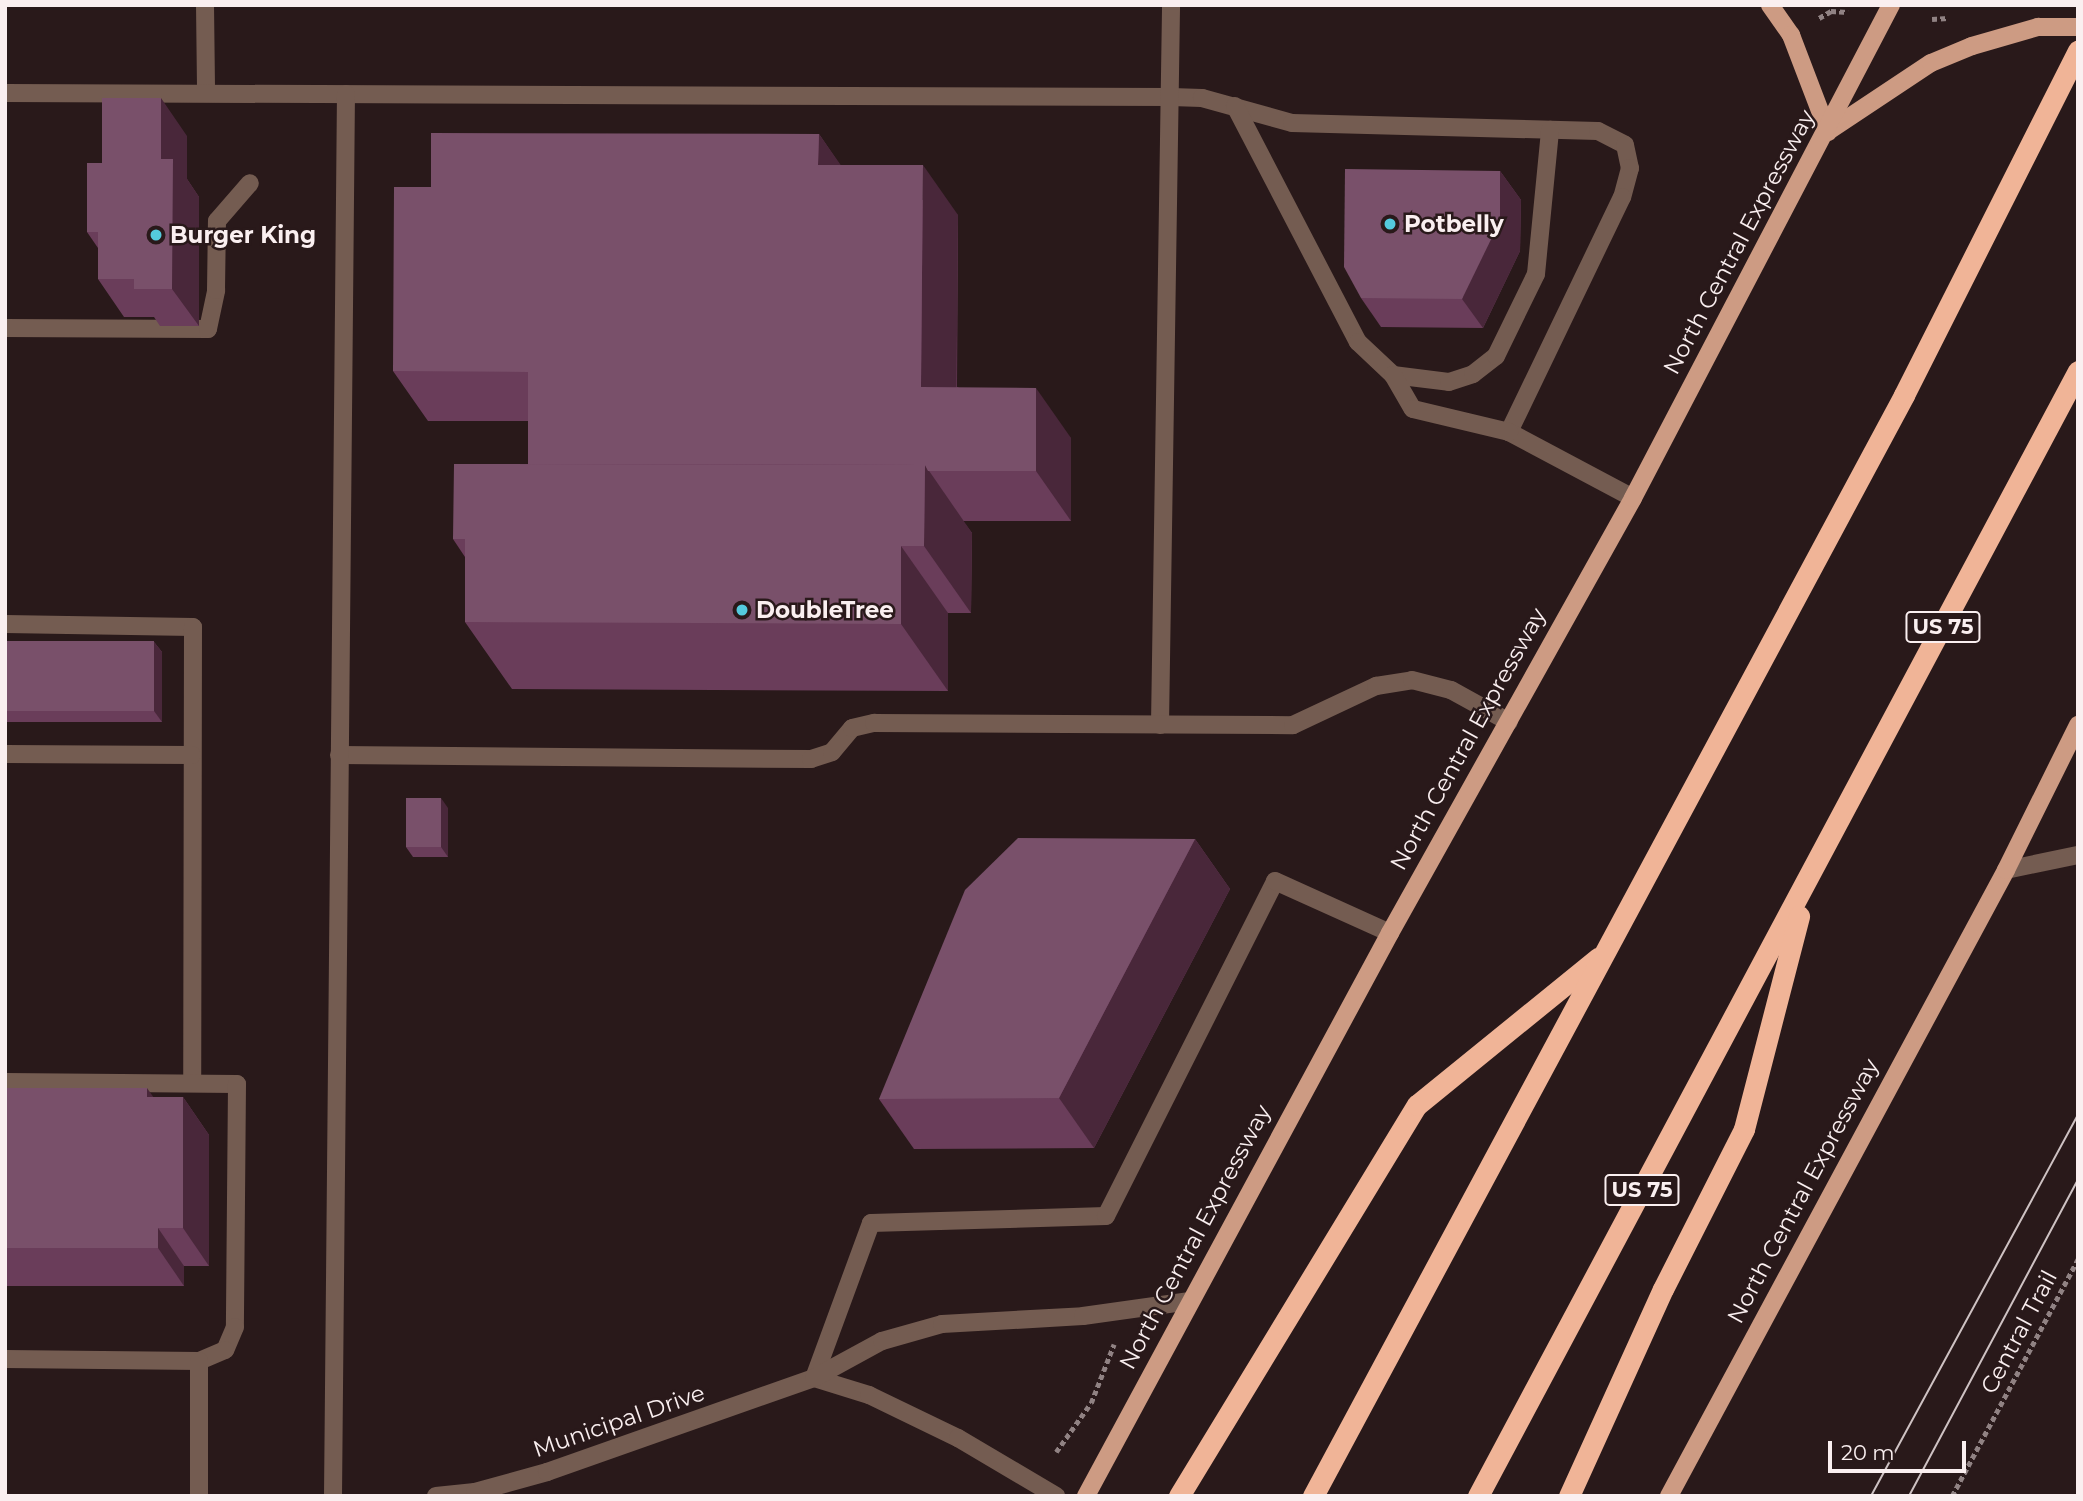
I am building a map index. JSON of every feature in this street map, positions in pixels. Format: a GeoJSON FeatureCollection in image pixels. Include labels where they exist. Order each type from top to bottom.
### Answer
{"type":"FeatureCollection","features":[{"type":"Feature","properties":{"kind":"highway"},"geometry":{"type":"LineString","coordinates":[[1313,1496],[2018,172],[2078,50]]}},
{"type":"Feature","properties":{"kind":"highway","name":"US 75"},"geometry":{"type":"LineString","coordinates":[[1478,1496],[2078,371]]}},
{"type":"Feature","properties":{"kind":"highway"},"geometry":{"type":"LineString","coordinates":[[1569,1496],[1662,1289],[1744,1129],[1807,883]]}},
{"type":"Feature","properties":{"kind":"highway"},"geometry":{"type":"LineString","coordinates":[[1179,1496],[1417,1105],[1605,951]]}},
{"type":"Feature","properties":{"kind":"main road"},"geometry":{"type":"LineString","coordinates":[[1770,5],[1791,35],[1828,132],[1931,63],[1972,46],[2038,27],[2078,27]]}},
{"type":"Feature","properties":{"kind":"main road","name":"North Central Expressway"},"geometry":{"type":"LineString","coordinates":[[1086,1496],[1390,933],[1633,498],[1828,132],[1891,5]]}},
{"type":"Feature","properties":{"kind":"main road","name":"North Central Expressway"},"geometry":{"type":"LineString","coordinates":[[1669,1496],[2006,870],[2078,724]]}},
{"type":"Feature","properties":{"kind":"street"},"geometry":{"type":"LineString","coordinates":[[205,5],[206,93]]}},
{"type":"Feature","properties":{"kind":"street"},"geometry":{"type":"LineString","coordinates":[[1160,725],[1171,5]]}},
{"type":"Feature","properties":{"kind":"street"},"geometry":{"type":"LineString","coordinates":[[5,93],[1171,97],[1235,106],[1292,123],[1598,131],[1625,145],[1630,168],[1622,197],[1508,432]]}},
{"type":"Feature","properties":{"kind":"street"},"geometry":{"type":"LineString","coordinates":[[332,1496],[345,94]]}},
{"type":"Feature","properties":{"kind":"street"},"geometry":{"type":"LineString","coordinates":[[1235,106],[1359,342],[1393,375],[1413,409],[1508,432],[1633,498]]}},
{"type":"Feature","properties":{"kind":"street"},"geometry":{"type":"LineString","coordinates":[[1393,375],[1449,382],[1473,374],[1496,356],[1536,274],[1550,130]]}},
{"type":"Feature","properties":{"kind":"street"},"geometry":{"type":"LineString","coordinates":[[5,328],[208,329],[216,290],[217,221],[250,184]]}},
{"type":"Feature","properties":{"kind":"street"},"geometry":{"type":"LineString","coordinates":[[5,624],[193,627],[191,1083]]}},
{"type":"Feature","properties":{"kind":"street"},"geometry":{"type":"LineString","coordinates":[[339,755],[811,759],[831,752],[852,729],[874,723],[1293,725],[1376,686],[1412,680],[1451,690],[1508,722]]}},
{"type":"Feature","properties":{"kind":"street"},"geometry":{"type":"LineString","coordinates":[[5,754],[192,755]]}},
{"type":"Feature","properties":{"kind":"street"},"geometry":{"type":"LineString","coordinates":[[2006,870],[2078,855]]}},
{"type":"Feature","properties":{"kind":"street"},"geometry":{"type":"LineString","coordinates":[[1056,1496],[958,1438],[869,1395],[814,1378],[871,1223],[1106,1216],[1275,881],[1390,933]]}},
{"type":"Feature","properties":{"kind":"street"},"geometry":{"type":"LineString","coordinates":[[5,1082],[237,1084],[235,1327],[225,1350],[199,1361],[5,1359]]}},
{"type":"Feature","properties":{"kind":"street","name":"Municipal Drive"},"geometry":{"type":"LineString","coordinates":[[436,1496],[475,1492],[547,1472],[814,1378],[881,1340],[942,1324],[1083,1316],[1189,1301]]}},
{"type":"Feature","properties":{"kind":"street"},"geometry":{"type":"LineString","coordinates":[[199,1361],[199,1496]]}},
{"type":"Feature","properties":{"kind":"path"},"geometry":{"type":"LineString","coordinates":[[1833,5],[1831,11],[1848,12]]}},
{"type":"Feature","properties":{"kind":"path","name":"Central Trail"},"geometry":{"type":"LineString","coordinates":[[1952,1496],[2078,1259]]}},
{"type":"Feature","properties":{"kind":"path"},"geometry":{"type":"LineString","coordinates":[[1056,1452],[1091,1403],[1114,1344]]}},
{"type":"Feature","properties":{"kind":"building"},"geometry":{"type":"Polygon","coordinates":[[[102,98],[161,98],[161,159],[173,159],[172,289],[134,289],[134,279],[98,279],[98,232],[87,232],[87,163],[102,163],[102,98]]]}},
{"type":"Feature","properties":{"kind":"building"},"geometry":{"type":"Polygon","coordinates":[[[431,133],[819,134],[818,165],[923,165],[921,387],[1036,388],[1036,471],[928,471],[925,465],[528,464],[528,372],[393,371],[394,187],[431,187],[431,133]]]}},
{"type":"Feature","properties":{"kind":"building"},"geometry":{"type":"Polygon","coordinates":[[[1345,169],[1500,171],[1500,221],[1462,299],[1361,298],[1344,267],[1345,169]]]}},
{"type":"Feature","properties":{"kind":"building"},"geometry":{"type":"Polygon","coordinates":[[[454,464],[925,465],[924,546],[901,546],[901,624],[465,622],[465,539],[453,539],[454,464]]]}},
{"type":"Feature","properties":{"kind":"building"},"geometry":{"type":"Polygon","coordinates":[[[5,641],[154,641],[154,711],[5,711],[5,641]]]}},
{"type":"Feature","properties":{"kind":"building"},"geometry":{"type":"Polygon","coordinates":[[[406,798],[441,798],[441,847],[406,847],[406,798]]]}},
{"type":"Feature","properties":{"kind":"building"},"geometry":{"type":"Polygon","coordinates":[[[1018,838],[1195,839],[1059,1098],[879,1099],[965,890],[1018,838]]]}},
{"type":"Feature","properties":{"kind":"building"},"geometry":{"type":"Polygon","coordinates":[[[5,1088],[147,1088],[147,1097],[183,1097],[183,1228],[158,1228],[158,1248],[5,1248],[5,1088]]]}},
{"type":"Feature","properties":{"kind":"tram line"},"geometry":{"type":"LineString","coordinates":[[1871,1496],[2078,1115]]}},
{"type":"Feature","properties":{"kind":"tram line"},"geometry":{"type":"LineString","coordinates":[[1909,1496],[2078,1180]]}},
{"type":"Feature","properties":{"kind":"place","name":"Potbelly"},"geometry":{"type":"Point","coordinates":[1390,224]}},
{"type":"Feature","properties":{"kind":"place","name":"Burger King"},"geometry":{"type":"Point","coordinates":[156,235]}},
{"type":"Feature","properties":{"kind":"place","name":"DoubleTree"},"geometry":{"type":"Point","coordinates":[742,610]}}]}
